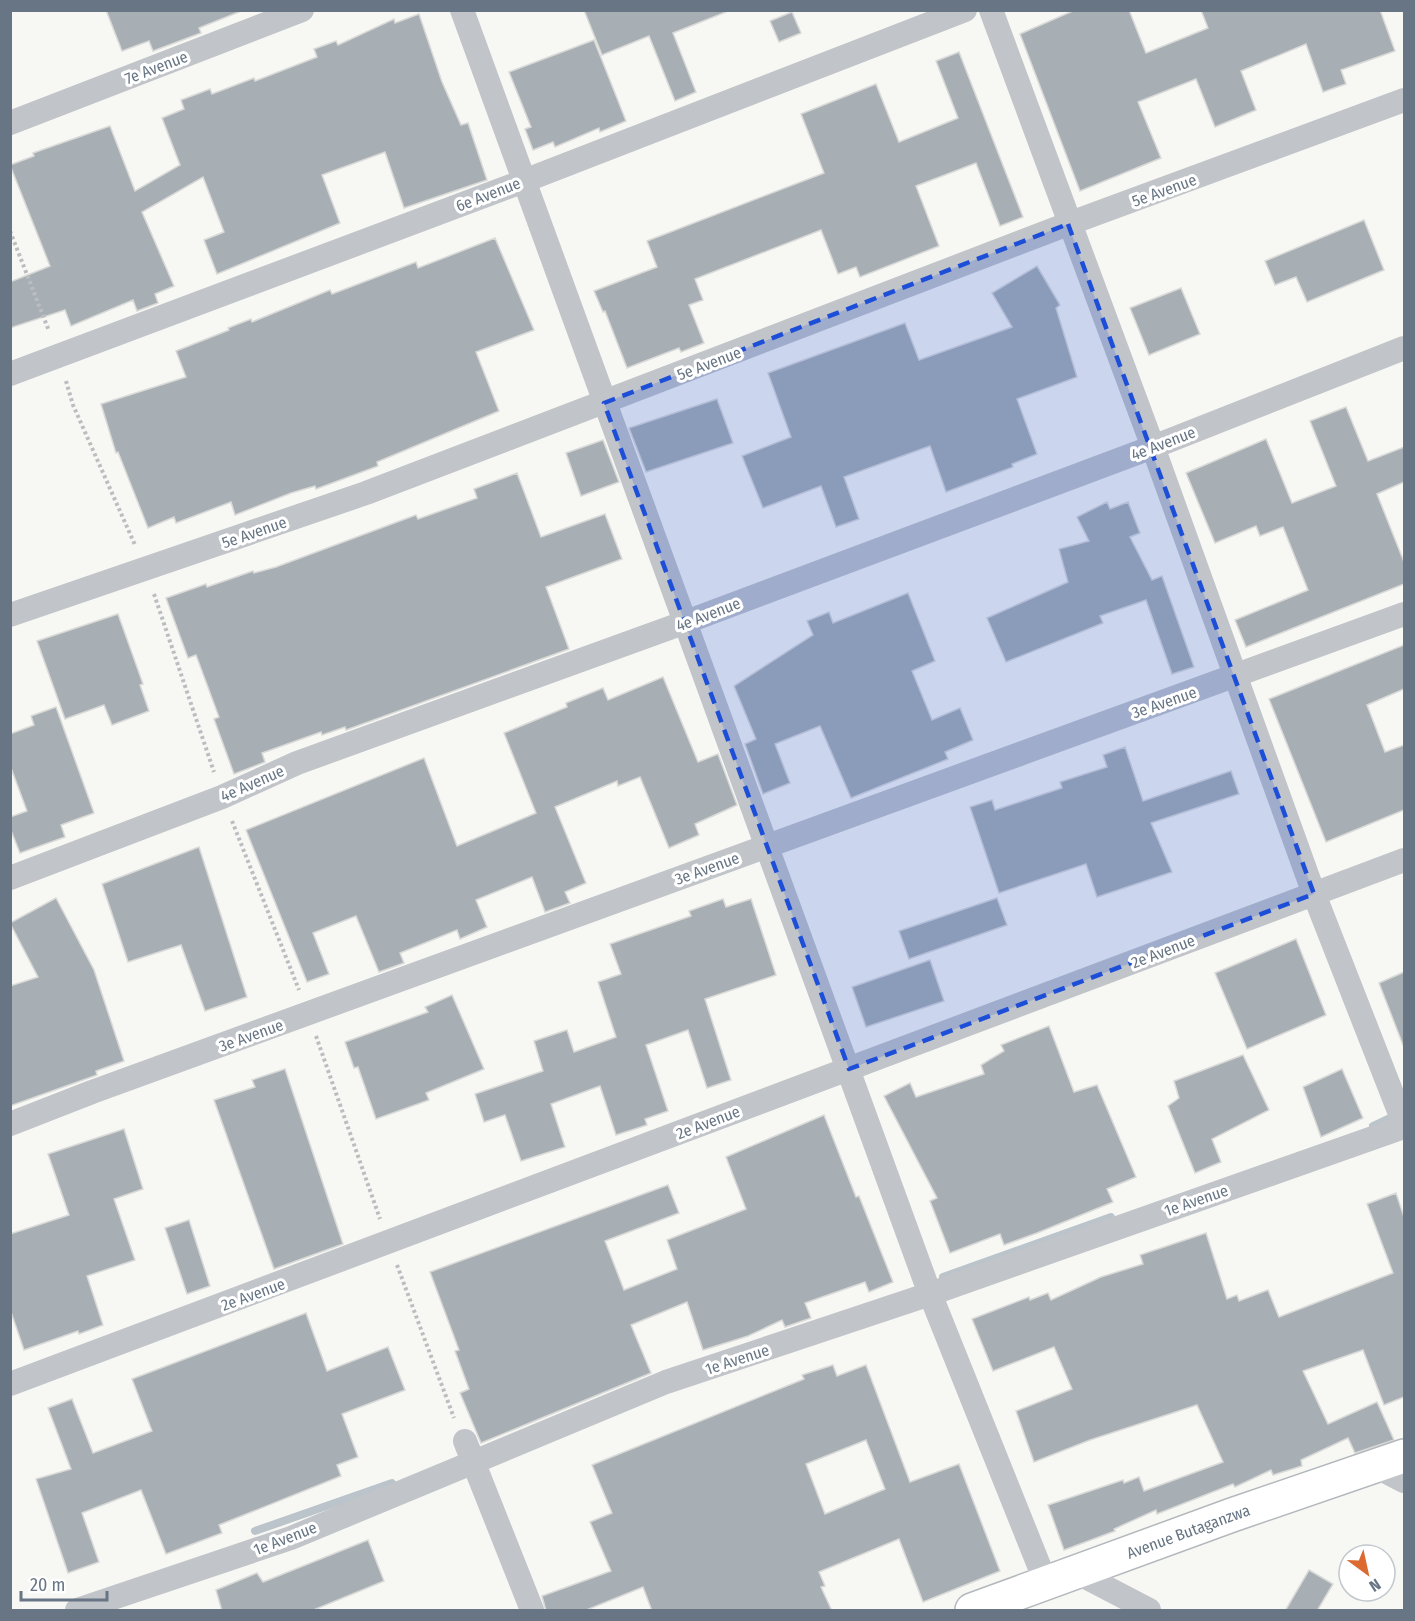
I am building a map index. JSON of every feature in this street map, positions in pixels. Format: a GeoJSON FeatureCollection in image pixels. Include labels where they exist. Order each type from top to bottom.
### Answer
{"type":"FeatureCollection","features":[{"type":"Feature","properties":{"kind":"street","name":"7e Avenue"},"geometry":{"type":"LineString","coordinates":[[10,123],[302,10]]}},
{"type":"Feature","properties":{"kind":"street"},"geometry":{"type":"LineString","coordinates":[[462,10],[930,1294],[1046,1583]]}},
{"type":"Feature","properties":{"kind":"street","name":"6e Avenue"},"geometry":{"type":"LineString","coordinates":[[10,374],[524,181],[965,10]]}},
{"type":"Feature","properties":{"kind":"street"},"geometry":{"type":"LineString","coordinates":[[991,10],[1068,224],[1153,447],[1314,894],[1404,1125]]}},
{"type":"Feature","properties":{"kind":"street","name":"5e Avenue"},"geometry":{"type":"LineString","coordinates":[[10,615],[366,493],[1068,224],[1404,100]]}},
{"type":"Feature","properties":{"kind":"street","name":"4e Avenue"},"geometry":{"type":"LineString","coordinates":[[10,878],[222,797],[297,763],[686,622],[1153,447],[1404,348]]}},
{"type":"Feature","properties":{"kind":"street","name":"3e Avenue"},"geometry":{"type":"LineString","coordinates":[[10,1124],[1062,737],[1404,614]]}},
{"type":"Feature","properties":{"kind":"street","name":"2e Avenue"},"geometry":{"type":"LineString","coordinates":[[10,1384],[389,1244],[1404,860]]}},
{"type":"Feature","properties":{"kind":"street","name":"1e Avenue"},"geometry":{"type":"LineString","coordinates":[[77,1611],[291,1538],[470,1450],[930,1294],[1404,1125]]}},
{"type":"Feature","properties":{"kind":"street"},"geometry":{"type":"LineString","coordinates":[[470,1450],[532,1611]]}},
{"type":"Feature","properties":{"kind":"street","name":"Avenue Butaganzwa"},"geometry":{"type":"LineString","coordinates":[[972,1611],[1232,1515],[1395,1468]]}},
{"type":"Feature","properties":{"kind":"street"},"geometry":{"type":"LineString","coordinates":[[1078,1573],[1149,1611]]}},
{"type":"Feature","properties":{"kind":"path"},"geometry":{"type":"LineString","coordinates":[[10,231],[58,357],[73,405],[146,570],[222,797],[308,1014],[389,1244],[454,1419]]}},
{"type":"Feature","properties":{"kind":"highlighted area"},"geometry":{"type":"Polygon","coordinates":[[[1068,224],[1314,894],[849,1069],[604,403],[1068,224]]]}},
{"type":"Feature","properties":{"kind":"building"},"geometry":{"type":"Polygon","coordinates":[[[106,10],[239,10],[239,12],[199,28],[201,33],[153,51],[149,41],[122,51],[106,10]]]}},
{"type":"Feature","properties":{"kind":"building"},"geometry":{"type":"Polygon","coordinates":[[[584,10],[726,10],[726,12],[673,33],[696,92],[675,101],[649,36],[602,55],[584,10]]]}},
{"type":"Feature","properties":{"kind":"building"},"geometry":{"type":"Polygon","coordinates":[[[1075,10],[1129,10],[1146,53],[1208,28],[1201,10],[1380,10],[1395,51],[1341,70],[1346,84],[1323,92],[1306,44],[1241,71],[1256,110],[1215,127],[1196,79],[1138,102],[1161,158],[1080,191],[1020,34],[1075,10]]]}},
{"type":"Feature","properties":{"kind":"building"},"geometry":{"type":"Polygon","coordinates":[[[792,12],[801,33],[779,42],[770,21],[792,12]]]}},
{"type":"Feature","properties":{"kind":"building"},"geometry":{"type":"Polygon","coordinates":[[[419,14],[442,82],[461,125],[468,123],[487,180],[404,208],[385,152],[322,175],[340,223],[217,274],[204,240],[224,232],[203,177],[142,212],[174,286],[155,294],[158,303],[137,311],[133,300],[71,326],[65,310],[10,328],[10,282],[50,266],[10,165],[34,156],[33,153],[110,126],[135,191],[180,165],[162,118],[184,109],[181,100],[210,89],[212,94],[254,78],[255,81],[317,57],[314,49],[336,41],[338,45],[394,19],[395,23],[419,14]]]}},
{"type":"Feature","properties":{"kind":"building"},"geometry":{"type":"Polygon","coordinates":[[[594,40],[626,121],[600,132],[599,128],[555,147],[553,142],[533,150],[525,129],[531,127],[509,72],[594,40]]]}},
{"type":"Feature","properties":{"kind":"building"},"geometry":{"type":"Polygon","coordinates":[[[959,52],[1023,217],[1000,226],[976,163],[916,186],[939,246],[860,277],[856,267],[838,274],[821,230],[695,279],[703,300],[689,305],[704,343],[681,352],[679,348],[627,368],[605,311],[603,312],[594,291],[657,267],[647,241],[824,173],[801,114],[876,84],[899,142],[958,118],[936,61],[959,52]]]}},
{"type":"Feature","properties":{"kind":"building"},"geometry":{"type":"Polygon","coordinates":[[[1364,220],[1384,270],[1307,302],[1296,277],[1275,285],[1265,261],[1364,220]]]}},
{"type":"Feature","properties":{"kind":"building"},"geometry":{"type":"Polygon","coordinates":[[[495,238],[534,330],[476,352],[499,411],[377,462],[378,466],[316,489],[315,486],[291,493],[235,515],[231,502],[176,523],[174,517],[148,528],[118,452],[116,453],[101,404],[186,377],[176,351],[229,330],[228,328],[251,319],[252,322],[330,290],[332,294],[416,262],[418,268],[495,238]]]}},
{"type":"Feature","properties":{"kind":"building"},"geometry":{"type":"Polygon","coordinates":[[[1037,266],[1060,305],[1056,308],[1077,377],[1017,399],[1037,454],[1012,464],[1013,467],[946,492],[930,446],[844,477],[859,519],[836,527],[821,486],[763,508],[742,456],[791,437],[768,373],[905,323],[919,360],[1012,327],[992,293],[1037,266]]]}},
{"type":"Feature","properties":{"kind":"building"},"geometry":{"type":"Polygon","coordinates":[[[1181,288],[1200,334],[1149,355],[1130,308],[1181,288]]]}},
{"type":"Feature","properties":{"kind":"building"},"geometry":{"type":"Polygon","coordinates":[[[717,399],[733,443],[646,472],[629,428],[717,399]]]}},
{"type":"Feature","properties":{"kind":"building"},"geometry":{"type":"Polygon","coordinates":[[[1346,407],[1368,461],[1404,447],[1404,482],[1377,494],[1404,562],[1404,584],[1246,647],[1235,620],[1308,590],[1283,527],[1260,536],[1256,526],[1215,543],[1186,473],[1266,439],[1292,503],[1336,486],[1310,421],[1346,407]]]}},
{"type":"Feature","properties":{"kind":"building"},"geometry":{"type":"Polygon","coordinates":[[[603,440],[619,482],[581,496],[566,453],[603,440]]]}},
{"type":"Feature","properties":{"kind":"building"},"geometry":{"type":"Polygon","coordinates":[[[517,473],[541,537],[605,514],[622,559],[546,587],[569,649],[346,730],[345,727],[322,735],[321,732],[262,753],[265,762],[234,774],[214,719],[219,717],[196,655],[188,658],[166,598],[206,584],[207,587],[253,571],[254,573],[276,567],[416,515],[418,519],[477,498],[474,489],[517,473]]]}},
{"type":"Feature","properties":{"kind":"building"},"geometry":{"type":"Polygon","coordinates":[[[1107,502],[1110,509],[1128,502],[1140,533],[1130,537],[1152,580],[1162,576],[1194,667],[1172,674],[1146,600],[1100,616],[1103,623],[1006,662],[987,618],[1068,582],[1059,549],[1089,541],[1077,517],[1107,502]]]}},
{"type":"Feature","properties":{"kind":"building"},"geometry":{"type":"Polygon","coordinates":[[[908,593],[935,661],[912,671],[932,720],[960,708],[973,740],[945,752],[948,759],[851,798],[820,726],[775,744],[790,783],[763,794],[745,744],[756,739],[734,686],[813,635],[807,621],[829,612],[833,623],[908,593]]]}},
{"type":"Feature","properties":{"kind":"building"},"geometry":{"type":"Polygon","coordinates":[[[118,614],[143,684],[140,685],[149,711],[112,725],[104,705],[65,719],[37,641],[118,614]]]}},
{"type":"Feature","properties":{"kind":"building"},"geometry":{"type":"Polygon","coordinates":[[[1404,645],[1404,689],[1367,705],[1385,752],[1404,745],[1404,810],[1326,842],[1269,699],[1404,645]]]}},
{"type":"Feature","properties":{"kind":"building"},"geometry":{"type":"Polygon","coordinates":[[[663,677],[698,762],[718,754],[737,805],[695,824],[699,835],[669,848],[640,777],[618,786],[617,781],[555,807],[586,883],[565,892],[570,903],[545,912],[532,877],[476,900],[487,927],[460,939],[457,930],[400,953],[404,963],[379,972],[356,916],[313,933],[329,974],[307,982],[246,830],[424,758],[457,846],[536,813],[504,733],[567,707],[566,703],[603,688],[608,700],[663,677]]]}},
{"type":"Feature","properties":{"kind":"building"},"geometry":{"type":"Polygon","coordinates":[[[56,707],[94,813],[61,825],[65,837],[20,853],[10,828],[10,817],[27,811],[10,765],[10,734],[34,725],[31,716],[56,707]]]}},
{"type":"Feature","properties":{"kind":"building"},"geometry":{"type":"Polygon","coordinates":[[[1125,747],[1143,801],[1231,771],[1239,794],[1151,823],[1172,872],[1097,897],[1086,864],[999,893],[970,807],[992,800],[995,810],[1062,788],[1060,782],[1107,767],[1103,755],[1125,747]]]}},
{"type":"Feature","properties":{"kind":"building"},"geometry":{"type":"Polygon","coordinates":[[[199,847],[247,997],[205,1011],[181,945],[128,962],[102,884],[199,847]]]}},
{"type":"Feature","properties":{"kind":"building"},"geometry":{"type":"Polygon","coordinates":[[[56,898],[94,970],[124,1061],[96,1071],[97,1075],[10,1106],[10,986],[38,977],[10,923],[56,898]]]}},
{"type":"Feature","properties":{"kind":"building"},"geometry":{"type":"Polygon","coordinates":[[[997,898],[1007,925],[909,959],[899,931],[997,898]]]}},
{"type":"Feature","properties":{"kind":"building"},"geometry":{"type":"Polygon","coordinates":[[[723,899],[726,907],[751,899],[776,975],[705,999],[731,1080],[707,1088],[688,1030],[646,1045],[668,1111],[645,1119],[647,1125],[616,1135],[600,1086],[551,1104],[565,1147],[521,1161],[505,1115],[484,1122],[475,1094],[543,1071],[534,1041],[567,1030],[574,1052],[616,1037],[598,982],[621,974],[610,944],[691,916],[689,911],[723,899]]]}},
{"type":"Feature","properties":{"kind":"building"},"geometry":{"type":"Polygon","coordinates":[[[1296,939],[1326,1015],[1247,1049],[1215,973],[1296,939]]]}},
{"type":"Feature","properties":{"kind":"building"},"geometry":{"type":"Polygon","coordinates":[[[930,960],[944,1001],[866,1027],[852,987],[930,960]]]}},
{"type":"Feature","properties":{"kind":"building"},"geometry":{"type":"Polygon","coordinates":[[[1404,972],[1404,1044],[1403,1045],[1379,983],[1404,972]]]}},
{"type":"Feature","properties":{"kind":"building"},"geometry":{"type":"Polygon","coordinates":[[[452,995],[484,1069],[426,1093],[429,1100],[376,1119],[358,1067],[354,1068],[345,1042],[428,1012],[425,1007],[452,995]]]}},
{"type":"Feature","properties":{"kind":"building"},"geometry":{"type":"Polygon","coordinates":[[[1049,1026],[1074,1092],[1097,1085],[1136,1177],[1107,1189],[1113,1202],[1004,1245],[1000,1234],[950,1253],[930,1201],[937,1198],[884,1096],[910,1083],[916,1097],[984,1074],[981,1065],[1004,1051],[1001,1045],[1049,1026]]]}},
{"type":"Feature","properties":{"kind":"building"},"geometry":{"type":"Polygon","coordinates":[[[1243,1055],[1269,1110],[1212,1139],[1221,1162],[1195,1173],[1168,1106],[1179,1098],[1174,1081],[1243,1055]]]}},
{"type":"Feature","properties":{"kind":"building"},"geometry":{"type":"Polygon","coordinates":[[[285,1069],[343,1244],[274,1269],[214,1100],[255,1087],[252,1080],[285,1069]]]}},
{"type":"Feature","properties":{"kind":"building"},"geometry":{"type":"Polygon","coordinates":[[[1342,1069],[1363,1118],[1321,1137],[1303,1087],[1342,1069]]]}},
{"type":"Feature","properties":{"kind":"building"},"geometry":{"type":"Polygon","coordinates":[[[824,1115],[893,1282],[869,1292],[865,1282],[805,1303],[811,1318],[785,1327],[782,1320],[748,1336],[703,1350],[687,1302],[631,1325],[651,1373],[481,1443],[460,1393],[469,1389],[455,1351],[459,1350],[430,1272],[668,1185],[679,1213],[605,1241],[624,1290],[677,1269],[667,1240],[746,1209],[726,1157],[824,1115]]]}},
{"type":"Feature","properties":{"kind":"building"},"geometry":{"type":"Polygon","coordinates":[[[124,1129],[143,1189],[114,1199],[135,1260],[87,1276],[103,1325],[79,1334],[78,1331],[24,1350],[10,1309],[10,1234],[69,1215],[48,1154],[124,1129]]]}},
{"type":"Feature","properties":{"kind":"building"},"geometry":{"type":"Polygon","coordinates":[[[1396,1193],[1404,1217],[1404,1397],[1384,1405],[1363,1350],[1303,1371],[1328,1424],[1377,1402],[1394,1440],[1355,1453],[1348,1438],[1301,1460],[1302,1466],[1273,1475],[1271,1470],[1235,1487],[1233,1484],[1157,1514],[1156,1510],[1114,1529],[1115,1531],[1064,1550],[1048,1505],[1123,1480],[1124,1483],[1139,1477],[1144,1491],[1223,1462],[1197,1405],[1090,1440],[1034,1462],[1016,1411],[1072,1389],[1054,1347],[993,1371],[972,1319],[1029,1297],[1030,1300],[1048,1293],[1051,1300],[1101,1277],[1143,1264],[1140,1255],[1206,1233],[1227,1299],[1237,1295],[1239,1301],[1268,1290],[1279,1317],[1393,1273],[1367,1204],[1396,1193]]]}},
{"type":"Feature","properties":{"kind":"building"},"geometry":{"type":"Polygon","coordinates":[[[189,1220],[210,1286],[187,1294],[165,1228],[189,1220]]]}},
{"type":"Feature","properties":{"kind":"building"},"geometry":{"type":"Polygon","coordinates":[[[306,1313],[327,1371],[388,1347],[405,1390],[342,1414],[358,1457],[337,1465],[341,1476],[219,1525],[222,1533],[166,1554],[141,1490],[82,1513],[99,1562],[68,1573],[36,1479],[71,1469],[48,1408],[72,1399],[93,1453],[152,1431],[132,1379],[306,1313]]]}},
{"type":"Feature","properties":{"kind":"building"},"geometry":{"type":"Polygon","coordinates":[[[833,1365],[837,1376],[866,1365],[910,1482],[959,1464],[1000,1571],[923,1602],[899,1539],[819,1572],[825,1586],[821,1587],[832,1611],[652,1611],[643,1587],[584,1611],[546,1611],[542,1596],[611,1571],[590,1522],[612,1513],[592,1465],[804,1379],[802,1375],[833,1365]],[[866,1440],[806,1464],[825,1514],[885,1489],[866,1440]]]}},
{"type":"Feature","properties":{"kind":"building"},"geometry":{"type":"Polygon","coordinates":[[[368,1540],[384,1581],[311,1611],[222,1611],[216,1590],[257,1573],[263,1582],[368,1540]]]}},
{"type":"Feature","properties":{"kind":"building"},"geometry":{"type":"Polygon","coordinates":[[[1309,1570],[1333,1584],[1317,1611],[1285,1611],[1309,1570]]]}},
{"type":"Feature","properties":{"kind":"waterway"},"geometry":{"type":"LineString","coordinates":[[1373,1126],[1394,1116]]}},
{"type":"Feature","properties":{"kind":"waterway"},"geometry":{"type":"LineString","coordinates":[[943,1277],[1111,1217]]}},
{"type":"Feature","properties":{"kind":"waterway"},"geometry":{"type":"LineString","coordinates":[[255,1531],[392,1483]]}}]}
